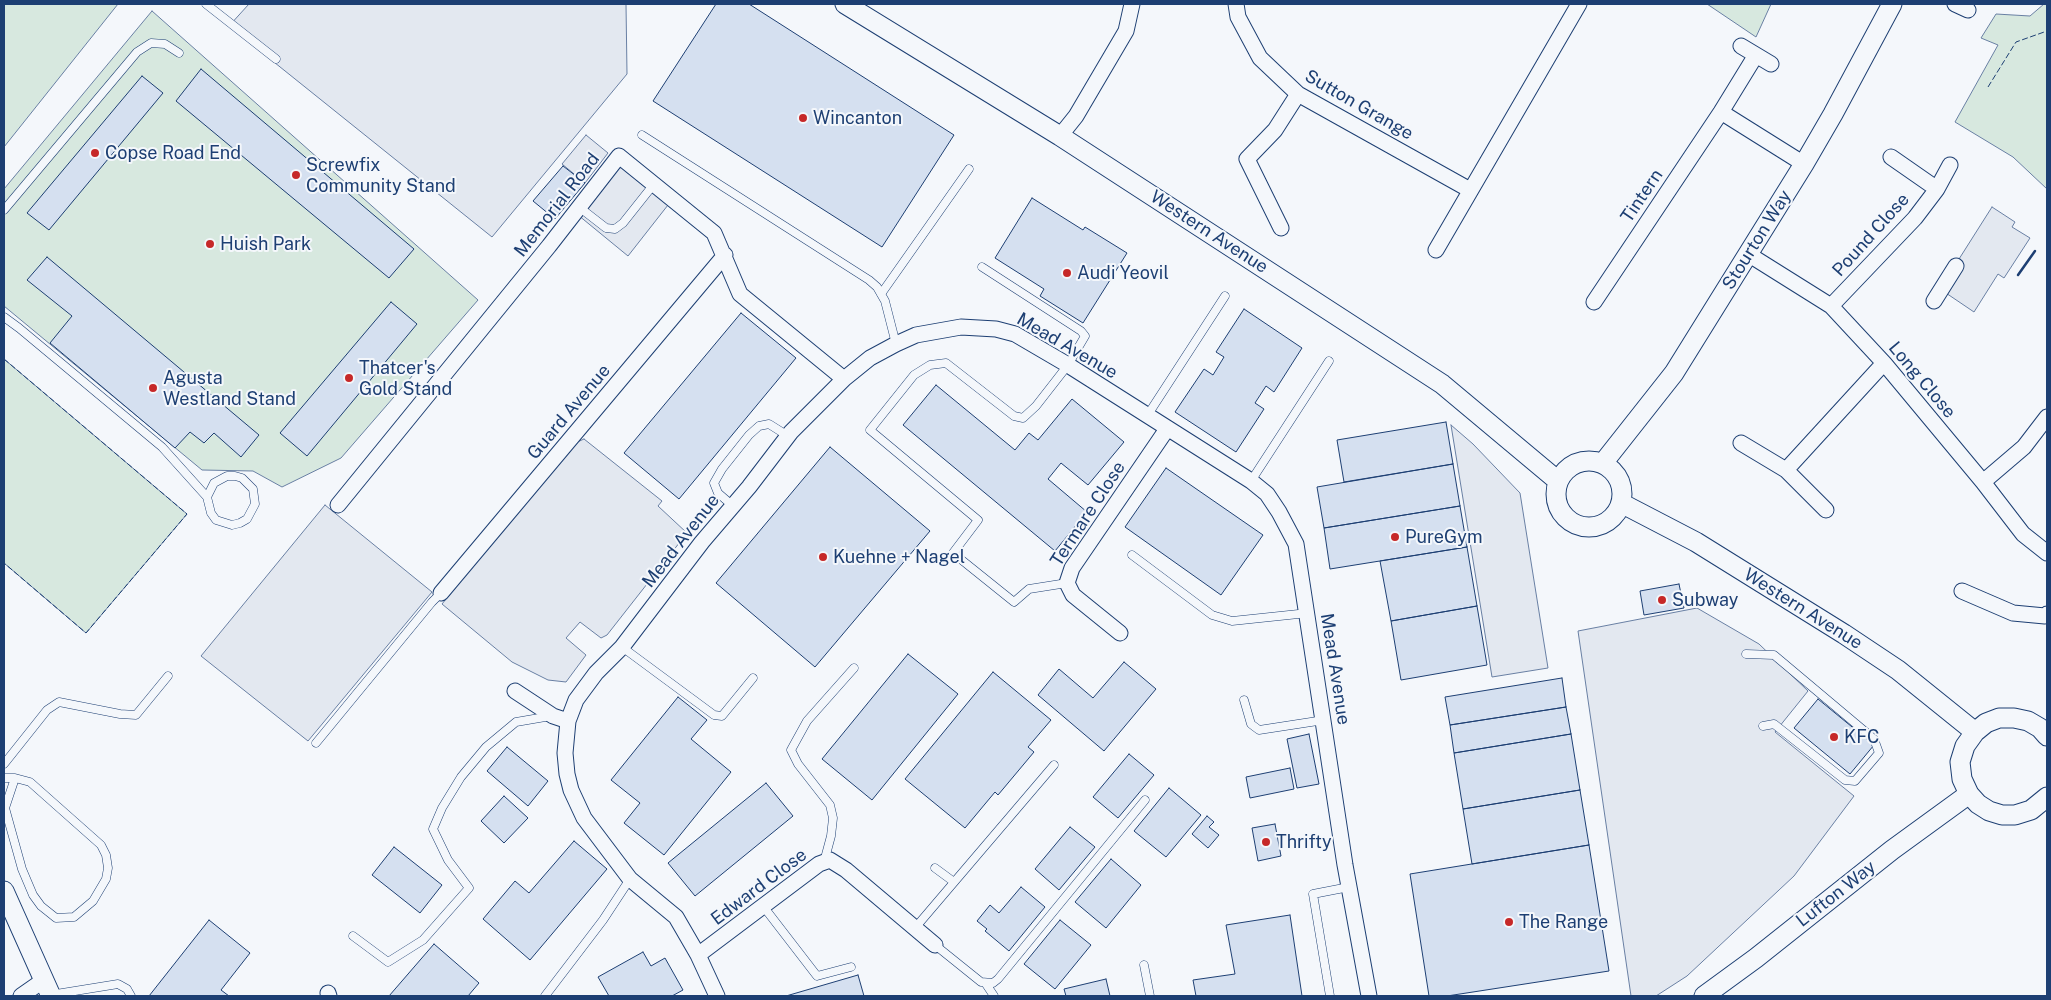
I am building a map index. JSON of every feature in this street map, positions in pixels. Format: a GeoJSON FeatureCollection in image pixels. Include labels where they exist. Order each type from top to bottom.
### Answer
{"type":"FeatureCollection","features":[{"type":"Feature","properties":{"kind":"street","name":"Western Avenue"},"geometry":{"type":"LineString","coordinates":[[845,4],[1060,136],[1442,384],[1558,481]]}},
{"type":"Feature","properties":{"kind":"street"},"geometry":{"type":"LineString","coordinates":[[1060,136],[1076,116],[1126,32],[1132,4]]}},
{"type":"Feature","properties":{"kind":"street","name":"Sutton Grange"},"geometry":{"type":"LineString","coordinates":[[1236,4],[1238,17],[1260,58],[1298,94],[1470,190]]}},
{"type":"Feature","properties":{"kind":"street"},"geometry":{"type":"LineString","coordinates":[[1436,250],[1579,4]]}},
{"type":"Feature","properties":{"kind":"street","name":"Stourton Way"},"geometry":{"type":"LineString","coordinates":[[1603,463],[1674,374],[1804,164],[1892,4]]}},
{"type":"Feature","properties":{"kind":"street"},"geometry":{"type":"LineString","coordinates":[[1741,46],[1771,64]]}},
{"type":"Feature","properties":{"kind":"street","name":"Tintern"},"geometry":{"type":"LineString","coordinates":[[1594,302],[1721,112],[1756,55]]}},
{"type":"Feature","properties":{"kind":"street"},"geometry":{"type":"LineString","coordinates":[[1281,228],[1247,159],[1275,130],[1298,94]]}},
{"type":"Feature","properties":{"kind":"street"},"geometry":{"type":"LineString","coordinates":[[1721,112],[1804,164]]}},
{"type":"Feature","properties":{"kind":"street","name":"Memorial Road"},"geometry":{"type":"LineString","coordinates":[[338,505],[580,207],[619,156],[714,233],[740,294],[844,379]]}},
{"type":"Feature","properties":{"kind":"street","name":"Pound Close"},"geometry":{"type":"LineString","coordinates":[[1891,157],[1937,189]]}},
{"type":"Feature","properties":{"kind":"street","name":"Pound Close"},"geometry":{"type":"LineString","coordinates":[[1831,306],[1915,218],[1937,189],[1950,165]]}},
{"type":"Feature","properties":{"kind":"street","name":"Long Close"},"geometry":{"type":"LineString","coordinates":[[1748,254],[1831,306],[1884,363],[1983,482],[2023,534],[2047,553]]}},
{"type":"Feature","properties":{"kind":"street","name":"Guard Avenue"},"geometry":{"type":"LineString","coordinates":[[442,594],[725,255]]}},
{"type":"Feature","properties":{"kind":"street"},"geometry":{"type":"LineString","coordinates":[[1934,301],[1956,266]]}},
{"type":"Feature","properties":{"kind":"street","name":"Mead Avenue"},"geometry":{"type":"LineString","coordinates":[[716,996],[698,955],[676,917],[630,879],[584,818],[571,790],[567,774],[565,752],[568,721],[576,700],[596,673],[622,646],[702,542],[788,436],[844,379],[870,358],[916,335],[961,327],[996,329],[1014,334],[1068,365],[1251,481],[1267,494],[1279,512],[1296,544],[1349,887],[1369,996]]}},
{"type":"Feature","properties":{"kind":"street"},"geometry":{"type":"LineString","coordinates":[[1786,470],[1884,363]]}},
{"type":"Feature","properties":{"kind":"street"},"geometry":{"type":"LineString","coordinates":[[1983,482],[2024,447],[2047,417]]}},
{"type":"Feature","properties":{"kind":"street","name":"Termare Close"},"geometry":{"type":"LineString","coordinates":[[1120,633],[1073,595],[1067,583],[1072,568],[1167,429]]}},
{"type":"Feature","properties":{"kind":"street"},"geometry":{"type":"LineString","coordinates":[[1741,443],[1786,470],[1826,510]]}},
{"type":"Feature","properties":{"kind":"street"},"geometry":{"type":"LineString","coordinates":[[1588,461],[1603,463],[1611,468],[1621,484],[1621,503],[1614,516],[1602,525],[1582,526],[1573,523],[1560,509],[1556,500],[1558,481],[1572,465],[1588,461]]}},
{"type":"Feature","properties":{"kind":"street","name":"Western Avenue"},"geometry":{"type":"LineString","coordinates":[[1621,503],[1696,542],[1844,634],[1898,670],[1974,732]]}},
{"type":"Feature","properties":{"kind":"street"},"geometry":{"type":"LineString","coordinates":[[1962,591],[2013,613],[2045,616],[2047,614]]}},
{"type":"Feature","properties":{"kind":"street"},"geometry":{"type":"LineString","coordinates":[[515,691],[553,716],[568,721]]}},
{"type":"Feature","properties":{"kind":"street"},"geometry":{"type":"LineString","coordinates":[[2046,800],[2031,810],[2015,815],[2002,815],[1989,811],[1978,804],[1969,794],[1962,779],[1960,762],[1965,746],[1974,732],[1993,721],[2014,718],[2028,721],[2040,728],[2047,736]]}},
{"type":"Feature","properties":{"kind":"street","name":"Lufton Way"},"geometry":{"type":"LineString","coordinates":[[1704,996],[1756,958],[1892,850],[1969,794]]}},
{"type":"Feature","properties":{"kind":"street","name":"Edward Close"},"geometry":{"type":"LineString","coordinates":[[698,955],[824,862],[830,860],[846,870],[935,945]]}},
{"type":"Feature","properties":{"kind":"street"},"geometry":{"type":"LineString","coordinates":[[4,891],[48,990],[21,996]]}},
{"type":"Feature","properties":{"kind":"lane"},"geometry":{"type":"LineString","coordinates":[[206,4],[276,59]]}},
{"type":"Feature","properties":{"kind":"lane"},"geometry":{"type":"LineString","coordinates":[[4,210],[137,52],[151,43],[165,44],[179,53]]}},
{"type":"Feature","properties":{"kind":"lane"},"geometry":{"type":"LineString","coordinates":[[642,135],[869,280],[881,294],[887,307],[896,344]]}},
{"type":"Feature","properties":{"kind":"lane"},"geometry":{"type":"LineString","coordinates":[[881,294],[970,169]]}},
{"type":"Feature","properties":{"kind":"lane"},"geometry":{"type":"LineString","coordinates":[[580,207],[606,228],[615,229],[623,223],[654,184]]}},
{"type":"Feature","properties":{"kind":"lane"},"geometry":{"type":"LineString","coordinates":[[982,267],[1081,331],[1085,336],[1068,365],[1041,400],[1023,418],[1014,416],[946,363],[930,365],[914,375],[870,430],[978,520],[953,552],[1014,602],[1030,589],[1067,583]]}},
{"type":"Feature","properties":{"kind":"lane"},"geometry":{"type":"LineString","coordinates":[[1147,416],[1225,296]]}},
{"type":"Feature","properties":{"kind":"lane"},"geometry":{"type":"LineString","coordinates":[[4,317],[162,447],[207,497],[211,513],[216,520],[232,525],[247,519],[255,504],[253,489],[248,483],[235,476],[227,476],[214,483],[207,497]]}},
{"type":"Feature","properties":{"kind":"lane"},"geometry":{"type":"LineString","coordinates":[[1251,481],[1329,361]]}},
{"type":"Feature","properties":{"kind":"lane"},"geometry":{"type":"LineString","coordinates":[[733,506],[718,492],[714,482],[722,469],[749,435],[759,426],[769,424],[788,436]]}},
{"type":"Feature","properties":{"kind":"lane"},"geometry":{"type":"LineString","coordinates":[[1132,555],[1212,615],[1232,621],[1308,613]]}},
{"type":"Feature","properties":{"kind":"lane"},"geometry":{"type":"LineString","coordinates":[[316,743],[432,602],[442,594]]}},
{"type":"Feature","properties":{"kind":"lane"},"geometry":{"type":"LineString","coordinates":[[622,646],[714,715],[722,716],[753,678]]}},
{"type":"Feature","properties":{"kind":"lane"},"geometry":{"type":"LineString","coordinates":[[1746,654],[1774,655],[1874,739],[1879,753],[1855,781],[1845,780],[1774,724],[1762,726]]}},
{"type":"Feature","properties":{"kind":"lane"},"geometry":{"type":"LineString","coordinates":[[824,862],[831,836],[833,818],[830,805],[798,764],[791,750],[807,721],[854,668]]}},
{"type":"Feature","properties":{"kind":"lane"},"geometry":{"type":"LineString","coordinates":[[4,764],[47,710],[58,702],[120,714],[136,715],[168,676]]}},
{"type":"Feature","properties":{"kind":"lane"},"geometry":{"type":"LineString","coordinates":[[1244,700],[1251,724],[1259,730],[1324,720]]}},
{"type":"Feature","properties":{"kind":"lane"},"geometry":{"type":"LineString","coordinates":[[352,936],[388,962],[423,940],[469,888],[448,860],[433,829],[442,808],[461,777],[486,747],[516,722],[553,716]]}},
{"type":"Feature","properties":{"kind":"lane"},"geometry":{"type":"LineString","coordinates":[[915,928],[1054,765]]}},
{"type":"Feature","properties":{"kind":"lane"},"geometry":{"type":"LineString","coordinates":[[4,778],[15,778],[30,782],[101,845],[106,855],[108,868],[106,879],[93,901],[74,917],[56,918],[33,895],[22,869],[5,808],[15,778]]}},
{"type":"Feature","properties":{"kind":"lane"},"geometry":{"type":"LineString","coordinates":[[935,945],[981,982],[986,984],[993,983],[1145,800]]}},
{"type":"Feature","properties":{"kind":"lane"},"geometry":{"type":"LineString","coordinates":[[935,868],[954,882]]}},
{"type":"Feature","properties":{"kind":"lane"},"geometry":{"type":"LineString","coordinates":[[545,996],[603,920],[630,879]]}},
{"type":"Feature","properties":{"kind":"lane"},"geometry":{"type":"LineString","coordinates":[[1330,996],[1313,894],[1349,887]]}},
{"type":"Feature","properties":{"kind":"lane"},"geometry":{"type":"LineString","coordinates":[[763,906],[817,976],[852,967]]}},
{"type":"Feature","properties":{"kind":"lane"},"geometry":{"type":"LineString","coordinates":[[1144,964],[1150,996]]}},
{"type":"Feature","properties":{"kind":"lane"},"geometry":{"type":"LineString","coordinates":[[48,990],[118,984],[127,989],[131,996]]}},
{"type":"Feature","properties":{"kind":"lane"},"geometry":{"type":"LineString","coordinates":[[986,984],[994,996]]}},
{"type":"Feature","properties":{"kind":"shaded area"},"geometry":{"type":"Polygon","coordinates":[[[4,4],[118,4],[4,147],[4,4]]]}},
{"type":"Feature","properties":{"kind":"shaded area"},"geometry":{"type":"Polygon","coordinates":[[[249,4],[626,4],[627,74],[492,237],[229,26],[249,4]]]}},
{"type":"Feature","properties":{"kind":"shaded area"},"geometry":{"type":"Polygon","coordinates":[[[1707,4],[1771,4],[1756,37],[1707,4]]]}},
{"type":"Feature","properties":{"kind":"shaded area"},"geometry":{"type":"Polygon","coordinates":[[[2044,4],[2047,4],[2047,189],[2013,157],[1955,122],[1998,45],[1981,38],[1996,14],[2030,16],[2044,4]]]}},
{"type":"Feature","properties":{"kind":"shaded area","name":"Huish Park"},"geometry":{"type":"Polygon","coordinates":[[[152,11],[478,300],[341,458],[282,487],[253,471],[202,470],[4,306],[4,189],[152,11]]]}},
{"type":"Feature","properties":{"kind":"shaded area"},"geometry":{"type":"Polygon","coordinates":[[[586,135],[608,153],[585,183],[562,164],[586,135]]]}},
{"type":"Feature","properties":{"kind":"shaded area"},"geometry":{"type":"Polygon","coordinates":[[[618,165],[668,205],[628,256],[578,215],[618,165]]]}},
{"type":"Feature","properties":{"kind":"shaded area"},"geometry":{"type":"Polygon","coordinates":[[[1992,207],[2015,222],[2012,227],[2030,238],[2004,278],[1998,274],[1974,312],[1940,289],[1992,207]]]}},
{"type":"Feature","properties":{"kind":"shaded area"},"geometry":{"type":"Polygon","coordinates":[[[4,359],[187,514],[86,633],[4,563],[4,359]]]}},
{"type":"Feature","properties":{"kind":"shaded area"},"geometry":{"type":"Polygon","coordinates":[[[1451,425],[1473,444],[1520,493],[1548,668],[1492,677],[1451,425]]]}},
{"type":"Feature","properties":{"kind":"shaded area"},"geometry":{"type":"Polygon","coordinates":[[[584,439],[662,501],[658,506],[687,533],[607,635],[601,638],[580,622],[566,638],[586,655],[566,682],[548,680],[512,662],[442,604],[573,444],[584,439]]]}},
{"type":"Feature","properties":{"kind":"shaded area"},"geometry":{"type":"Polygon","coordinates":[[[325,505],[432,592],[308,741],[201,656],[325,505]]]}},
{"type":"Feature","properties":{"kind":"shaded area"},"geometry":{"type":"Polygon","coordinates":[[[1697,608],[1759,644],[1808,691],[1775,732],[1854,796],[1794,876],[1687,976],[1656,996],[1631,996],[1578,631],[1697,608]]]}},
{"type":"Feature","properties":{"kind":"building","name":"Wincanton"},"geometry":{"type":"Polygon","coordinates":[[[716,4],[749,4],[954,135],[882,247],[653,101],[716,4]]]}},
{"type":"Feature","properties":{"kind":"building","name":"Screwfix Community Stand"},"geometry":{"type":"Polygon","coordinates":[[[201,69],[414,249],[389,278],[176,101],[201,69]]]}},
{"type":"Feature","properties":{"kind":"building","name":"Copse Road End"},"geometry":{"type":"Polygon","coordinates":[[[142,76],[163,93],[49,230],[27,213],[142,76]]]}},
{"type":"Feature","properties":{"kind":"building"},"geometry":{"type":"Polygon","coordinates":[[[563,166],[585,183],[555,219],[533,201],[563,166]]]}},
{"type":"Feature","properties":{"kind":"building","name":"Audi Yeovil"},"geometry":{"type":"Polygon","coordinates":[[[1032,198],[1083,230],[1085,227],[1127,253],[1083,323],[1040,296],[1044,289],[995,258],[1032,198]]]}},
{"type":"Feature","properties":{"kind":"building","name":"Agusta Westland Stand"},"geometry":{"type":"Polygon","coordinates":[[[47,257],[259,435],[241,457],[214,433],[204,443],[190,432],[175,448],[50,343],[72,316],[27,280],[47,257]]]}},
{"type":"Feature","properties":{"kind":"building","name":"Thatcer's Gold Stand"},"geometry":{"type":"Polygon","coordinates":[[[391,302],[417,324],[307,456],[280,433],[391,302]]]}},
{"type":"Feature","properties":{"kind":"building"},"geometry":{"type":"Polygon","coordinates":[[[1244,309],[1302,348],[1274,392],[1266,386],[1255,403],[1264,409],[1236,452],[1175,412],[1204,369],[1213,375],[1224,357],[1216,352],[1244,309]]]}},
{"type":"Feature","properties":{"kind":"building"},"geometry":{"type":"Polygon","coordinates":[[[741,313],[796,358],[679,499],[624,453],[741,313]]]}},
{"type":"Feature","properties":{"kind":"building"},"geometry":{"type":"Polygon","coordinates":[[[936,385],[1015,450],[1029,433],[1038,440],[1072,399],[1124,442],[1088,485],[1061,463],[1048,479],[1087,512],[1055,551],[903,425],[936,385]]]}},
{"type":"Feature","properties":{"kind":"building"},"geometry":{"type":"Polygon","coordinates":[[[1446,422],[1453,464],[1344,482],[1337,440],[1446,422]]]}},
{"type":"Feature","properties":{"kind":"building","name":"Kuehne + Nagel"},"geometry":{"type":"Polygon","coordinates":[[[830,447],[930,531],[815,667],[716,583],[830,447]]]}},
{"type":"Feature","properties":{"kind":"building"},"geometry":{"type":"Polygon","coordinates":[[[1453,464],[1460,506],[1324,528],[1317,487],[1453,464]]]}},
{"type":"Feature","properties":{"kind":"building"},"geometry":{"type":"Polygon","coordinates":[[[1166,468],[1263,535],[1221,595],[1125,527],[1166,468]]]}},
{"type":"Feature","properties":{"kind":"building","name":"PureGym"},"geometry":{"type":"Polygon","coordinates":[[[1460,506],[1467,547],[1330,569],[1324,528],[1460,506]]]}},
{"type":"Feature","properties":{"kind":"building"},"geometry":{"type":"Polygon","coordinates":[[[1467,547],[1477,606],[1391,621],[1380,561],[1467,547]]]}},
{"type":"Feature","properties":{"kind":"building","name":"Subway"},"geometry":{"type":"Polygon","coordinates":[[[1679,584],[1684,608],[1644,615],[1640,591],[1679,584]]]}},
{"type":"Feature","properties":{"kind":"building"},"geometry":{"type":"Polygon","coordinates":[[[1477,606],[1487,665],[1401,680],[1391,621],[1477,606]]]}},
{"type":"Feature","properties":{"kind":"building"},"geometry":{"type":"Polygon","coordinates":[[[908,654],[958,694],[872,800],[822,759],[908,654]]]}},
{"type":"Feature","properties":{"kind":"building"},"geometry":{"type":"Polygon","coordinates":[[[1124,662],[1156,689],[1104,751],[1038,695],[1059,669],[1093,698],[1124,662]]]}},
{"type":"Feature","properties":{"kind":"building"},"geometry":{"type":"Polygon","coordinates":[[[993,672],[1051,720],[1028,747],[1034,752],[998,795],[995,792],[965,828],[905,779],[993,672]]]}},
{"type":"Feature","properties":{"kind":"building"},"geometry":{"type":"Polygon","coordinates":[[[1562,678],[1566,707],[1450,725],[1445,697],[1562,678]]]}},
{"type":"Feature","properties":{"kind":"building"},"geometry":{"type":"Polygon","coordinates":[[[678,697],[707,720],[691,739],[731,772],[664,855],[624,823],[640,803],[611,780],[678,697]]]}},
{"type":"Feature","properties":{"kind":"building","name":"KFC"},"geometry":{"type":"Polygon","coordinates":[[[1818,699],[1874,745],[1850,774],[1794,728],[1818,699]]]}},
{"type":"Feature","properties":{"kind":"building"},"geometry":{"type":"Polygon","coordinates":[[[1566,707],[1571,734],[1454,753],[1450,725],[1566,707]]]}},
{"type":"Feature","properties":{"kind":"building"},"geometry":{"type":"Polygon","coordinates":[[[1309,734],[1319,784],[1297,788],[1287,739],[1309,734]]]}},
{"type":"Feature","properties":{"kind":"building"},"geometry":{"type":"Polygon","coordinates":[[[1571,734],[1580,790],[1463,809],[1454,753],[1571,734]]]}},
{"type":"Feature","properties":{"kind":"building"},"geometry":{"type":"Polygon","coordinates":[[[507,747],[548,781],[528,806],[487,771],[507,747]]]}},
{"type":"Feature","properties":{"kind":"building"},"geometry":{"type":"Polygon","coordinates":[[[1129,754],[1154,775],[1118,818],[1093,797],[1129,754]]]}},
{"type":"Feature","properties":{"kind":"building"},"geometry":{"type":"Polygon","coordinates":[[[1290,768],[1294,789],[1250,798],[1246,777],[1290,768]]]}},
{"type":"Feature","properties":{"kind":"building"},"geometry":{"type":"Polygon","coordinates":[[[766,783],[793,816],[695,896],[668,863],[766,783]]]}},
{"type":"Feature","properties":{"kind":"building"},"geometry":{"type":"Polygon","coordinates":[[[1169,788],[1201,815],[1166,857],[1134,831],[1169,788]]]}},
{"type":"Feature","properties":{"kind":"building"},"geometry":{"type":"Polygon","coordinates":[[[1580,790],[1589,845],[1472,864],[1463,809],[1580,790]]]}},
{"type":"Feature","properties":{"kind":"building"},"geometry":{"type":"Polygon","coordinates":[[[504,796],[528,818],[504,843],[481,821],[504,796]]]}},
{"type":"Feature","properties":{"kind":"building"},"geometry":{"type":"Polygon","coordinates":[[[1207,816],[1214,822],[1209,827],[1219,835],[1208,848],[1192,834],[1207,816]]]}},
{"type":"Feature","properties":{"kind":"building","name":"Thrifty"},"geometry":{"type":"Polygon","coordinates":[[[1275,824],[1281,856],[1258,861],[1252,828],[1275,824]]]}},
{"type":"Feature","properties":{"kind":"building"},"geometry":{"type":"Polygon","coordinates":[[[1070,827],[1095,847],[1059,890],[1035,869],[1070,827]]]}},
{"type":"Feature","properties":{"kind":"building"},"geometry":{"type":"Polygon","coordinates":[[[574,841],[607,869],[530,960],[483,919],[515,881],[529,893],[574,841]]]}},
{"type":"Feature","properties":{"kind":"building","name":"The Range"},"geometry":{"type":"Polygon","coordinates":[[[1589,845],[1609,971],[1447,996],[1429,996],[1410,874],[1589,845]]]}},
{"type":"Feature","properties":{"kind":"building"},"geometry":{"type":"Polygon","coordinates":[[[394,847],[442,885],[420,913],[372,875],[394,847]]]}},
{"type":"Feature","properties":{"kind":"building"},"geometry":{"type":"Polygon","coordinates":[[[1111,859],[1141,885],[1106,928],[1075,902],[1111,859]]]}},
{"type":"Feature","properties":{"kind":"building"},"geometry":{"type":"Polygon","coordinates":[[[1021,887],[1045,907],[1009,951],[985,931],[987,929],[977,921],[990,905],[999,913],[1021,887]]]}},
{"type":"Feature","properties":{"kind":"building"},"geometry":{"type":"Polygon","coordinates":[[[1290,915],[1302,996],[1196,996],[1193,980],[1235,974],[1226,925],[1290,915]]]}},
{"type":"Feature","properties":{"kind":"building"},"geometry":{"type":"Polygon","coordinates":[[[209,920],[250,953],[221,990],[229,996],[149,996],[209,920]]]}},
{"type":"Feature","properties":{"kind":"building"},"geometry":{"type":"Polygon","coordinates":[[[1060,920],[1091,945],[1055,989],[1024,964],[1060,920]]]}},
{"type":"Feature","properties":{"kind":"building"},"geometry":{"type":"Polygon","coordinates":[[[434,944],[479,983],[468,996],[389,996],[434,944]]]}},
{"type":"Feature","properties":{"kind":"building"},"geometry":{"type":"Polygon","coordinates":[[[643,952],[651,966],[665,958],[683,990],[672,996],[609,996],[598,977],[643,952]]]}},
{"type":"Feature","properties":{"kind":"building"},"geometry":{"type":"Polygon","coordinates":[[[858,975],[864,996],[786,996],[858,975]]]}},
{"type":"Feature","properties":{"kind":"building"},"geometry":{"type":"Polygon","coordinates":[[[1106,979],[1110,996],[1066,996],[1064,989],[1106,979]]]}},
{"type":"Feature","properties":{"kind":"fence"},"geometry":{"type":"LineString","coordinates":[[1988,87],[2016,42],[2047,31]]}},
{"type":"Feature","properties":{"kind":"fence"},"geometry":{"type":"LineString","coordinates":[[4,359],[187,514],[86,633],[4,563]]}},
{"type":"Feature","properties":{"kind":"wall"},"geometry":{"type":"LineString","coordinates":[[2018,275],[2035,251]]}},
{"type":"Feature","properties":{"kind":"place","name":"Wincanton"},"geometry":{"type":"Point","coordinates":[803,118]}},
{"type":"Feature","properties":{"kind":"place","name":"Copse Road End"},"geometry":{"type":"Point","coordinates":[95,153]}},
{"type":"Feature","properties":{"kind":"place","name":"Screwfix Community Stand"},"geometry":{"type":"Point","coordinates":[296,175]}},
{"type":"Feature","properties":{"kind":"place","name":"Huish Park"},"geometry":{"type":"Point","coordinates":[210,244]}},
{"type":"Feature","properties":{"kind":"place","name":"Audi Yeovil"},"geometry":{"type":"Point","coordinates":[1067,273]}},
{"type":"Feature","properties":{"kind":"place","name":"Thatcer's Gold Stand"},"geometry":{"type":"Point","coordinates":[349,378]}},
{"type":"Feature","properties":{"kind":"place","name":"Agusta Westland Stand"},"geometry":{"type":"Point","coordinates":[153,388]}},
{"type":"Feature","properties":{"kind":"place","name":"PureGym"},"geometry":{"type":"Point","coordinates":[1395,537]}},
{"type":"Feature","properties":{"kind":"place","name":"Kuehne + Nagel"},"geometry":{"type":"Point","coordinates":[823,557]}},
{"type":"Feature","properties":{"kind":"place","name":"Subway"},"geometry":{"type":"Point","coordinates":[1662,600]}},
{"type":"Feature","properties":{"kind":"place","name":"KFC"},"geometry":{"type":"Point","coordinates":[1834,737]}},
{"type":"Feature","properties":{"kind":"place","name":"Thrifty"},"geometry":{"type":"Point","coordinates":[1266,842]}},
{"type":"Feature","properties":{"kind":"place","name":"The Range"},"geometry":{"type":"Point","coordinates":[1509,922]}}]}
